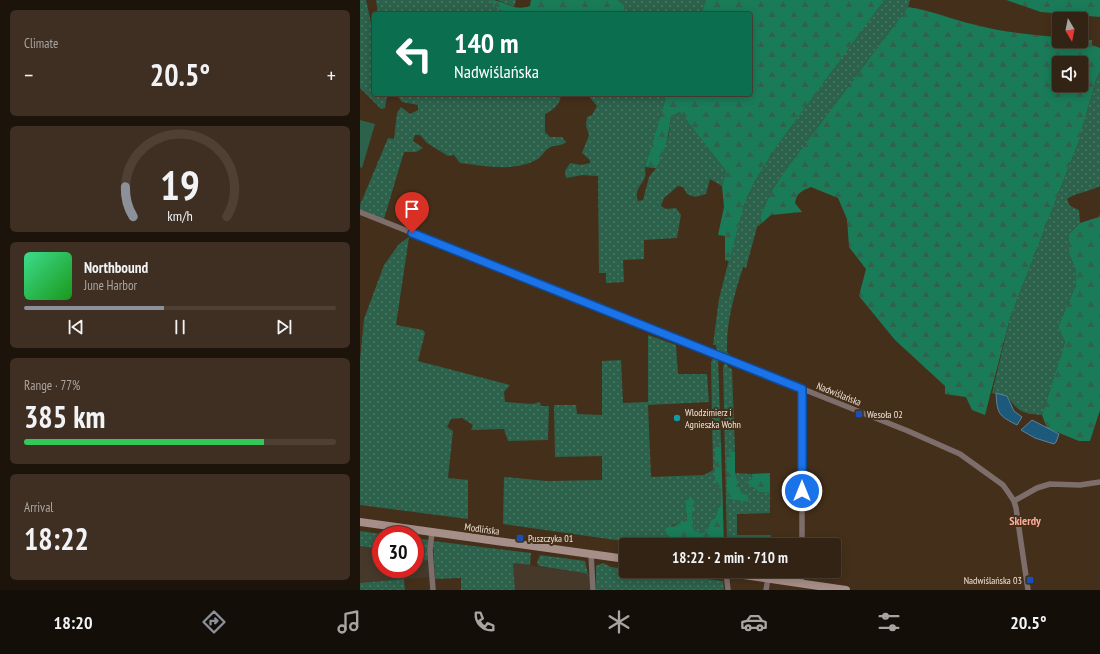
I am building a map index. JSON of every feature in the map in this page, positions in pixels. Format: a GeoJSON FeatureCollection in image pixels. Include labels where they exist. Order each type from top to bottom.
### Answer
{"type":"FeatureCollection","features":[{"type":"Feature","properties":{"kind":"main road","name":"Modlińska"},"geometry":{"type":"LineString","coordinates":[[360,522],[619,558]]}},
{"type":"Feature","properties":{"kind":"main road"},"geometry":{"type":"LineString","coordinates":[[768,578],[801,583],[819,588],[846,590]]}},
{"type":"Feature","properties":{"kind":"street","name":"Nadwiślańska"},"geometry":{"type":"LineString","coordinates":[[360,212],[955,451],[1003,485],[1014,501],[1028,590]]}},
{"type":"Feature","properties":{"kind":"street"},"geometry":{"type":"LineString","coordinates":[[802,389],[802,538]]}},
{"type":"Feature","properties":{"kind":"street"},"geometry":{"type":"LineString","coordinates":[[1014,501],[1037,488],[1050,484],[1080,485],[1100,482]]}},
{"type":"Feature","properties":{"kind":"street"},"geometry":{"type":"LineString","coordinates":[[432,532],[430,550],[433,590]]}},
{"type":"Feature","properties":{"kind":"street"},"geometry":{"type":"LineString","coordinates":[[591,554],[593,590]]}},
{"type":"Feature","properties":{"kind":"street"},"geometry":{"type":"LineString","coordinates":[[727,578],[728,590]]}},
{"type":"Feature","properties":{"kind":"street"},"geometry":{"type":"LineString","coordinates":[[766,590],[768,578]]}},
{"type":"Feature","properties":{"kind":"street"},"geometry":{"type":"LineString","coordinates":[[801,578],[801,583]]}},
{"type":"Feature","properties":{"kind":"shaded area"},"geometry":{"type":"Polygon","coordinates":[[[360,546],[372,548],[372,578],[418,578],[360,583],[360,546]]]}},
{"type":"Feature","properties":{"kind":"shaded area"},"geometry":{"type":"Polygon","coordinates":[[[424,557],[429,558],[430,577],[424,578],[424,557]]]}},
{"type":"Feature","properties":{"kind":"shaded area"},"geometry":{"type":"Polygon","coordinates":[[[513,563],[590,574],[590,590],[515,590],[513,563]]]}},
{"type":"Feature","properties":{"kind":"green space"},"geometry":{"type":"Polygon","coordinates":[[[360,0],[366,0],[372,27],[372,96],[387,96],[385,108],[381,109],[360,88],[360,0]]]}},
{"type":"Feature","properties":{"kind":"green space"},"geometry":{"type":"Polygon","coordinates":[[[376,0],[490,0],[497,9],[507,12],[378,12],[376,0]]]}},
{"type":"Feature","properties":{"kind":"green space"},"geometry":{"type":"Polygon","coordinates":[[[490,0],[518,8],[530,6],[531,0],[618,0],[625,6],[624,12],[507,12],[497,9],[490,0]]]}},
{"type":"Feature","properties":{"kind":"green space"},"geometry":{"type":"Polygon","coordinates":[[[497,0],[516,0],[514,7],[497,0]]]}},
{"type":"Feature","properties":{"kind":"green space"},"geometry":{"type":"Polygon","coordinates":[[[618,0],[706,0],[702,12],[624,12],[625,6],[618,0]]]}},
{"type":"Feature","properties":{"kind":"green space"},"geometry":{"type":"Polygon","coordinates":[[[706,0],[884,0],[777,146],[755,181],[744,205],[729,261],[725,260],[725,236],[718,235],[724,207],[722,186],[726,171],[680,112],[671,116],[666,143],[656,168],[645,167],[666,96],[752,96],[752,12],[702,12],[706,0]]]}},
{"type":"Feature","properties":{"kind":"green space"},"geometry":{"type":"Polygon","coordinates":[[[883,0],[910,0],[908,7],[784,172],[771,192],[760,217],[762,223],[757,227],[746,268],[743,267],[729,320],[727,352],[732,357],[744,363],[717,352],[716,345],[713,345],[719,299],[744,205],[755,181],[777,146],[883,0]]]}},
{"type":"Feature","properties":{"kind":"green space"},"geometry":{"type":"Polygon","coordinates":[[[1006,0],[1100,0],[1100,17],[1088,16],[1088,12],[1041,12],[1006,0]]]}},
{"type":"Feature","properties":{"kind":"green space"},"geometry":{"type":"Polygon","coordinates":[[[908,7],[925,10],[996,30],[1052,36],[1052,48],[1088,48],[1088,40],[1092,40],[1092,45],[1100,48],[1100,71],[1096,80],[1082,133],[1010,318],[985,415],[972,410],[966,397],[945,394],[945,386],[895,340],[859,296],[866,269],[849,247],[847,219],[838,198],[811,187],[800,193],[797,197],[795,203],[802,212],[771,215],[762,223],[760,217],[771,192],[784,172],[908,7]]]}},
{"type":"Feature","properties":{"kind":"green space"},"geometry":{"type":"Polygon","coordinates":[[[1100,71],[1100,186],[1067,199],[1070,206],[1079,210],[1080,223],[1069,234],[1069,254],[1076,270],[1076,285],[1058,327],[1065,342],[1042,415],[1029,413],[1018,409],[1007,396],[992,393],[1010,318],[1082,133],[1096,80],[1100,71]]]}},
{"type":"Feature","properties":{"kind":"green space"},"geometry":{"type":"Polygon","coordinates":[[[398,96],[561,96],[560,101],[556,106],[545,114],[545,132],[550,137],[562,137],[566,142],[549,148],[538,159],[527,164],[508,167],[489,167],[460,163],[454,155],[448,156],[427,143],[420,135],[415,135],[413,141],[423,148],[416,152],[404,152],[384,219],[360,209],[360,205],[388,138],[394,139],[397,113],[401,107],[410,114],[418,110],[418,105],[402,102],[398,96]]]}},
{"type":"Feature","properties":{"kind":"green space"},"geometry":{"type":"Polygon","coordinates":[[[589,96],[666,96],[645,167],[645,177],[637,191],[638,201],[643,200],[649,177],[656,168],[669,134],[671,116],[680,112],[726,171],[722,186],[710,179],[706,194],[695,197],[687,194],[683,187],[678,186],[664,198],[661,206],[666,209],[676,208],[681,215],[677,238],[644,240],[644,259],[623,260],[624,282],[606,283],[606,273],[599,273],[598,176],[582,175],[566,178],[565,171],[570,163],[581,165],[590,163],[590,160],[582,153],[589,135],[586,126],[587,117],[592,115],[597,106],[589,96]]]}},
{"type":"Feature","properties":{"kind":"green space"},"geometry":{"type":"Polygon","coordinates":[[[360,120],[375,124],[362,168],[360,167],[360,120]]]}},
{"type":"Feature","properties":{"kind":"green space"},"geometry":{"type":"Polygon","coordinates":[[[1100,214],[1100,410],[1090,441],[1079,441],[1047,428],[1042,415],[1065,342],[1058,327],[1076,285],[1076,270],[1069,254],[1069,234],[1080,223],[1099,217],[1100,214]]]}},
{"type":"Feature","properties":{"kind":"green space"},"geometry":{"type":"Polygon","coordinates":[[[409,237],[396,325],[423,330],[425,333],[418,361],[510,385],[504,392],[505,402],[533,404],[540,402],[541,406],[549,406],[548,440],[508,441],[504,429],[471,430],[473,425],[462,418],[451,419],[447,427],[453,431],[448,478],[468,480],[468,519],[360,505],[360,360],[364,319],[384,265],[399,244],[409,237]]]}},
{"type":"Feature","properties":{"kind":"green space"},"geometry":{"type":"Polygon","coordinates":[[[648,335],[676,345],[678,374],[707,374],[709,402],[648,405],[651,477],[704,475],[713,470],[711,362],[714,357],[718,359],[721,443],[715,443],[715,482],[721,489],[721,504],[715,518],[711,520],[707,530],[701,533],[694,530],[692,513],[685,502],[687,522],[672,525],[666,534],[672,538],[619,538],[619,540],[503,524],[504,477],[547,481],[602,480],[602,456],[555,457],[554,405],[576,405],[577,414],[602,415],[602,361],[621,360],[623,403],[648,402],[648,335]]]}},
{"type":"Feature","properties":{"kind":"green space"},"geometry":{"type":"Polygon","coordinates":[[[726,362],[728,367],[732,369],[735,452],[726,452],[727,499],[748,502],[742,494],[735,473],[751,474],[752,479],[746,482],[759,492],[770,493],[770,513],[737,514],[737,535],[771,535],[771,538],[727,538],[723,366],[726,362]]]}},
{"type":"Feature","properties":{"kind":"green space"},"geometry":{"type":"Polygon","coordinates":[[[715,443],[721,443],[724,538],[672,538],[666,534],[666,528],[687,521],[685,501],[692,498],[696,505],[692,513],[694,530],[701,533],[707,530],[711,520],[715,518],[721,504],[721,489],[717,487],[715,482],[715,443]]]}},
{"type":"Feature","properties":{"kind":"green space"},"geometry":{"type":"Polygon","coordinates":[[[726,452],[735,452],[735,473],[742,494],[749,495],[748,502],[727,499],[726,452]]]}},
{"type":"Feature","properties":{"kind":"green space"},"geometry":{"type":"Polygon","coordinates":[[[770,473],[770,493],[759,492],[746,482],[752,479],[751,474],[770,473]]]}},
{"type":"Feature","properties":{"kind":"green space"},"geometry":{"type":"Polygon","coordinates":[[[360,531],[372,533],[372,548],[360,546],[360,531]]]}},
{"type":"Feature","properties":{"kind":"green space"},"geometry":{"type":"Polygon","coordinates":[[[424,539],[429,540],[429,558],[426,561],[424,560],[424,539]]]}},
{"type":"Feature","properties":{"kind":"green space"},"geometry":{"type":"Polygon","coordinates":[[[433,541],[531,553],[530,565],[513,563],[515,590],[461,590],[461,578],[435,579],[433,541]]]}},
{"type":"Feature","properties":{"kind":"green space"},"geometry":{"type":"Polygon","coordinates":[[[540,555],[585,561],[588,575],[584,573],[539,566],[537,563],[540,555]]]}},
{"type":"Feature","properties":{"kind":"green space"},"geometry":{"type":"Polygon","coordinates":[[[603,563],[611,567],[619,568],[619,578],[699,578],[723,581],[724,590],[596,590],[596,566],[603,563]]]}},
{"type":"Feature","properties":{"kind":"green space"},"geometry":{"type":"Polygon","coordinates":[[[404,579],[405,590],[360,590],[360,583],[404,579]]]}},
{"type":"Feature","properties":{"kind":"water"},"geometry":{"type":"Polygon","coordinates":[[[996,393],[1007,396],[1014,411],[1022,417],[1017,425],[1000,414],[997,406],[996,393]]]}},
{"type":"Feature","properties":{"kind":"water"},"geometry":{"type":"Polygon","coordinates":[[[1032,420],[1059,434],[1054,444],[1035,438],[1021,430],[1032,420]]]}},
{"type":"Feature","properties":{"kind":"place","name":"Wesoła 02"},"geometry":{"type":"Point","coordinates":[859,414]}},
{"type":"Feature","properties":{"kind":"place","name":"Wlodzimierz i Agnieszka Wohn"},"geometry":{"type":"Point","coordinates":[677,418]}},
{"type":"Feature","properties":{"kind":"place","name":"Puszczyka 01"},"geometry":{"type":"Point","coordinates":[520,538]}},
{"type":"Feature","properties":{"kind":"place","name":"Nadwiślańska 03"},"geometry":{"type":"Point","coordinates":[1030,580]}},
{"type":"Feature","properties":{"kind":"district","name":"Skierdy"},"geometry":{"type":"Point","coordinates":[1025,520]}},
{"type":"Feature","properties":{"kind":"route"},"geometry":{"type":"LineString","coordinates":[[412,233],[802,389],[802,491]]}}]}
